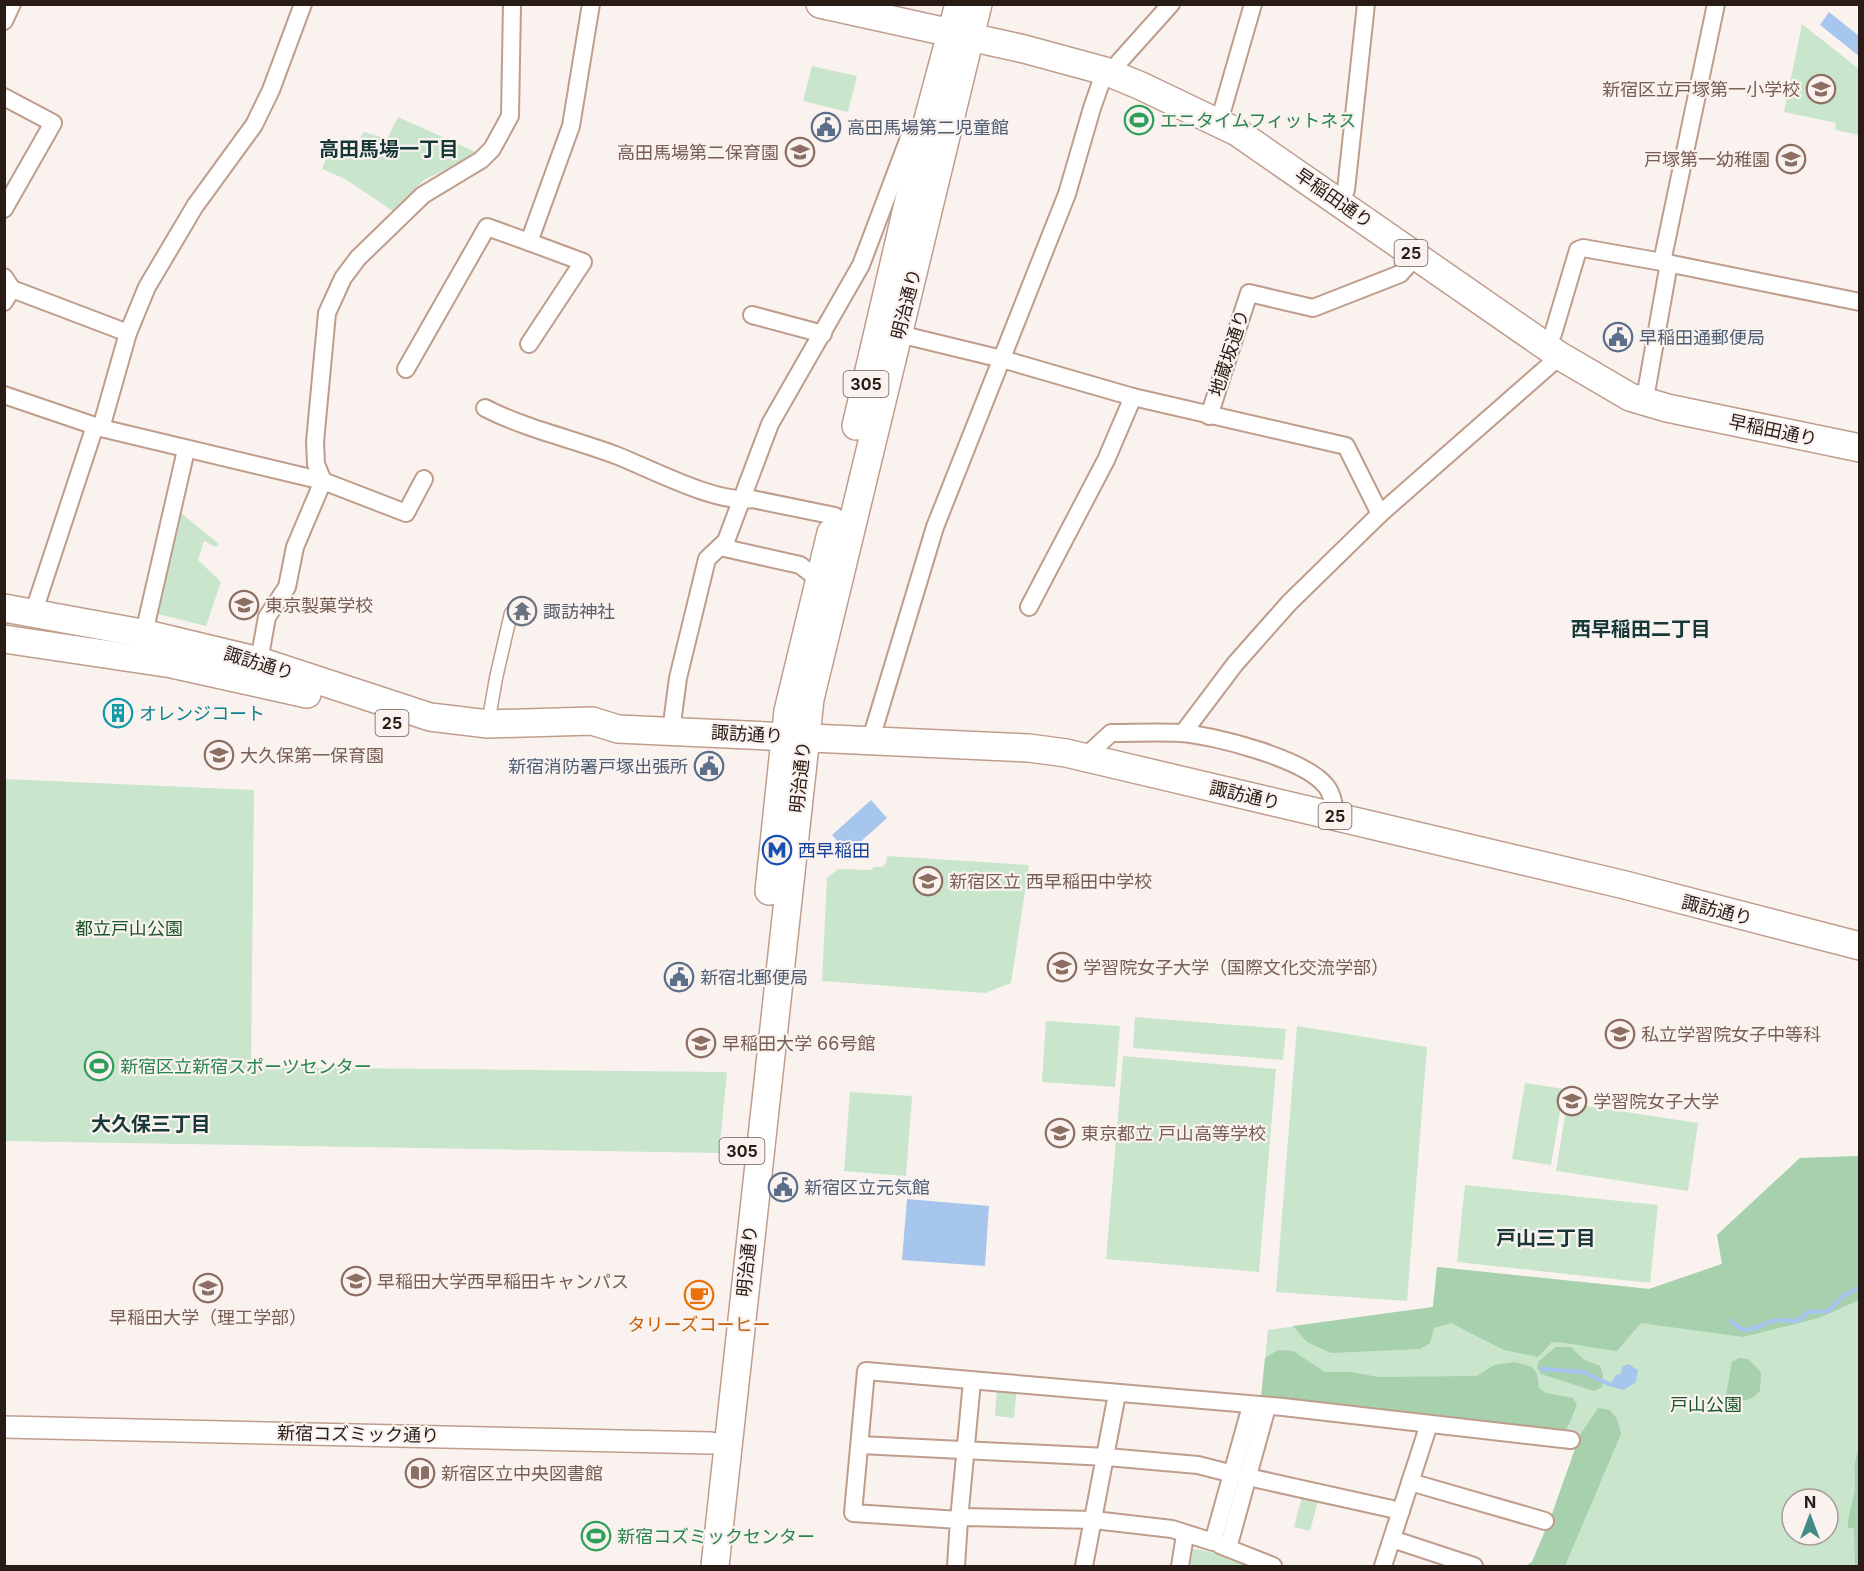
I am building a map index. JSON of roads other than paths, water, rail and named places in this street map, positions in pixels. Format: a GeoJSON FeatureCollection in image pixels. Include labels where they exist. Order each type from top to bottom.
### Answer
{"type":"FeatureCollection","features":[{"type":"Feature","properties":{"kind":"main road","name":"早稲田通り"},"geometry":{"type":"LineString","coordinates":[[820,4],[964,20]]}},
{"type":"Feature","properties":{"kind":"main road","name":"早稲田通り"},"geometry":{"type":"LineString","coordinates":[[886,4],[1060,43],[1112,67],[1238,132],[1416,256],[1556,345],[1647,387],[1860,433]]}},
{"type":"Feature","properties":{"kind":"main road","name":"明治通り"},"geometry":{"type":"LineString","coordinates":[[715,1566],[794,737],[816,675],[899,334],[964,20]]}},
{"type":"Feature","properties":{"kind":"main road","name":"明治通り"},"geometry":{"type":"LineString","coordinates":[[698,1566],[794,737],[819,580],[964,20]]}},
{"type":"Feature","properties":{"kind":"main road","name":"早稲田通り"},"geometry":{"type":"LineString","coordinates":[[1112,67],[1223,108],[1346,190],[1621,392],[1649,403],[1860,448]]}},
{"type":"Feature","properties":{"kind":"main road","name":"諏訪通り"},"geometry":{"type":"LineString","coordinates":[[4,608],[147,634],[176,653]]}},
{"type":"Feature","properties":{"kind":"main road","name":"25"},"geometry":{"type":"LineString","coordinates":[[4,625],[176,653]]}},
{"type":"Feature","properties":{"kind":"main road","name":"諏訪通り"},"geometry":{"type":"LineString","coordinates":[[4,639],[176,653],[259,669],[403,710],[455,722],[488,724],[592,721],[618,729],[1029,748],[1085,757],[1625,885],[1860,946]]}},
{"type":"Feature","properties":{"kind":"main road","name":"諏訪通り"},"geometry":{"type":"LineString","coordinates":[[259,669],[306,693],[400,726],[437,734],[488,739],[594,736],[618,729]]}},
{"type":"Feature","properties":{"kind":"street"},"geometry":{"type":"LineString","coordinates":[[4,21],[12,4]]}},
{"type":"Feature","properties":{"kind":"street"},"geometry":{"type":"LineString","coordinates":[[33,614],[128,333],[147,287],[195,206],[254,125],[271,90],[303,4]]}},
{"type":"Feature","properties":{"kind":"street"},"geometry":{"type":"LineString","coordinates":[[259,669],[263,627],[287,587],[295,548],[323,481],[316,464],[315,442],[327,313],[343,278],[358,258],[423,195],[481,160],[492,149],[510,116],[512,4]]}},
{"type":"Feature","properties":{"kind":"street"},"geometry":{"type":"LineString","coordinates":[[529,242],[572,126],[591,4]]}},
{"type":"Feature","properties":{"kind":"street"},"geometry":{"type":"LineString","coordinates":[[870,742],[935,527],[1067,194],[1092,108],[1112,67],[1171,4]]}},
{"type":"Feature","properties":{"kind":"street"},"geometry":{"type":"LineString","coordinates":[[1223,108],[1253,4]]}},
{"type":"Feature","properties":{"kind":"street"},"geometry":{"type":"LineString","coordinates":[[1346,190],[1366,4]]}},
{"type":"Feature","properties":{"kind":"street"},"geometry":{"type":"LineString","coordinates":[[1647,387],[1665,262],[1716,4]]}},
{"type":"Feature","properties":{"kind":"street"},"geometry":{"type":"LineString","coordinates":[[4,98],[53,123],[4,209]]}},
{"type":"Feature","properties":{"kind":"street"},"geometry":{"type":"LineString","coordinates":[[671,731],[678,678],[707,559],[726,542],[770,424],[861,266],[912,130]]}},
{"type":"Feature","properties":{"kind":"street"},"geometry":{"type":"LineString","coordinates":[[406,369],[488,227],[584,262],[530,344]]}},
{"type":"Feature","properties":{"kind":"street"},"geometry":{"type":"LineString","coordinates":[[1183,733],[1235,664],[1289,603],[1556,345],[1578,250],[1583,248],[1665,262],[1860,302]]}},
{"type":"Feature","properties":{"kind":"street","name":"地蔵坂通り"},"geometry":{"type":"LineString","coordinates":[[1209,416],[1249,293],[1313,308],[1400,274],[1416,256]]}},
{"type":"Feature","properties":{"kind":"street"},"geometry":{"type":"LineString","coordinates":[[7,289],[128,333]]}},
{"type":"Feature","properties":{"kind":"street"},"geometry":{"type":"LineString","coordinates":[[752,315],[823,334]]}},
{"type":"Feature","properties":{"kind":"street"},"geometry":{"type":"LineString","coordinates":[[899,334],[1132,397],[1346,446],[1380,514]]}},
{"type":"Feature","properties":{"kind":"street"},"geometry":{"type":"LineString","coordinates":[[4,395],[98,427],[186,450],[323,481],[406,513],[424,479]]}},
{"type":"Feature","properties":{"kind":"street"},"geometry":{"type":"LineString","coordinates":[[1029,607],[1106,460],[1132,397]]}},
{"type":"Feature","properties":{"kind":"street"},"geometry":{"type":"LineString","coordinates":[[485,408],[513,422],[616,456],[682,483],[742,500],[752,499],[835,516]]}},
{"type":"Feature","properties":{"kind":"street"},"geometry":{"type":"LineString","coordinates":[[147,634],[147,620],[186,450]]}},
{"type":"Feature","properties":{"kind":"street"},"geometry":{"type":"LineString","coordinates":[[720,548],[800,565],[819,580]]}},
{"type":"Feature","properties":{"kind":"street"},"geometry":{"type":"LineString","coordinates":[[488,724],[511,613]]}},
{"type":"Feature","properties":{"kind":"street"},"geometry":{"type":"LineString","coordinates":[[1085,757],[1111,733],[1183,733],[1254,748],[1309,771],[1327,786],[1336,816]]}},
{"type":"Feature","properties":{"kind":"street"},"geometry":{"type":"LineString","coordinates":[[1273,1566],[1221,1545],[1172,1529],[1094,1520],[966,1517],[959,1520],[853,1514],[866,1371],[1259,1407],[1571,1440]]}},
{"type":"Feature","properties":{"kind":"street"},"geometry":{"type":"LineString","coordinates":[[956,1566],[972,1381]]}},
{"type":"Feature","properties":{"kind":"street"},"geometry":{"type":"LineString","coordinates":[[1084,1566],[1107,1457],[1117,1394]]}},
{"type":"Feature","properties":{"kind":"street"},"geometry":{"type":"LineString","coordinates":[[1221,1545],[1259,1407]]}},
{"type":"Feature","properties":{"kind":"street"},"geometry":{"type":"LineString","coordinates":[[1383,1566],[1429,1424]]}},
{"type":"Feature","properties":{"kind":"street","name":"新宿コズミック通り"},"geometry":{"type":"LineString","coordinates":[[4,1427],[711,1443]]}},
{"type":"Feature","properties":{"kind":"street"},"geometry":{"type":"LineString","coordinates":[[860,1445],[1107,1457],[1198,1465],[1401,1511]]}},
{"type":"Feature","properties":{"kind":"street"},"geometry":{"type":"LineString","coordinates":[[1410,1482],[1545,1521]]}},
{"type":"Feature","properties":{"kind":"street"},"geometry":{"type":"LineString","coordinates":[[1180,1566],[1185,1534]]}},
{"type":"Feature","properties":{"kind":"street"},"geometry":{"type":"LineString","coordinates":[[1392,1539],[1474,1566]]}},
{"type":"Feature","properties":{"kind":"water"},"geometry":{"type":"Polygon","coordinates":[[[1829,12],[1859,36],[1859,56],[1820,25],[1829,12]]]}},
{"type":"Feature","properties":{"kind":"water"},"geometry":{"type":"Polygon","coordinates":[[[871,800],[887,818],[848,853],[832,835],[871,800]]]}},
{"type":"Feature","properties":{"kind":"water"},"geometry":{"type":"Polygon","coordinates":[[[907,1199],[989,1206],[985,1266],[902,1260],[907,1199]]]}},
{"type":"Feature","properties":{"kind":"water"},"geometry":{"type":"Polygon","coordinates":[[[1628,1364],[1638,1370],[1636,1382],[1624,1390],[1609,1386],[1616,1375],[1620,1374],[1623,1366],[1628,1364]]]}},
{"type":"Feature","properties":{"kind":"waterway"},"geometry":{"type":"LineString","coordinates":[[1731,1321],[1749,1330],[1772,1321],[1798,1321],[1808,1312],[1828,1311],[1843,1296],[1860,1287]]}},
{"type":"Feature","properties":{"kind":"waterway"},"geometry":{"type":"LineString","coordinates":[[1542,1369],[1583,1372],[1609,1384]]}},
{"type":"Feature","properties":{"kind":"place","name":"新宿区立戸塚第一小学校"},"geometry":{"type":"Point","coordinates":[1821,89]}},
{"type":"Feature","properties":{"kind":"place","name":"エニタイムフィットネス"},"geometry":{"type":"Point","coordinates":[1139,120]}},
{"type":"Feature","properties":{"kind":"place","name":"高田馬場第二児童館"},"geometry":{"type":"Point","coordinates":[826,127]}},
{"type":"Feature","properties":{"kind":"place","name":"高田馬場第二保育園"},"geometry":{"type":"Point","coordinates":[800,152]}},
{"type":"Feature","properties":{"kind":"place","name":"戸塚第一幼稚園"},"geometry":{"type":"Point","coordinates":[1791,159]}},
{"type":"Feature","properties":{"kind":"place","name":"早稲田通郵便局"},"geometry":{"type":"Point","coordinates":[1618,337]}},
{"type":"Feature","properties":{"kind":"place","name":"東京製菓学校"},"geometry":{"type":"Point","coordinates":[244,605]}},
{"type":"Feature","properties":{"kind":"place","name":"諏訪神社"},"geometry":{"type":"Point","coordinates":[522,611]}},
{"type":"Feature","properties":{"kind":"place","name":"オレンジコート"},"geometry":{"type":"Point","coordinates":[118,713]}},
{"type":"Feature","properties":{"kind":"place","name":"大久保第一保育園"},"geometry":{"type":"Point","coordinates":[219,755]}},
{"type":"Feature","properties":{"kind":"place","name":"新宿消防署戸塚出張所"},"geometry":{"type":"Point","coordinates":[709,766]}},
{"type":"Feature","properties":{"kind":"place","name":"西早稲田"},"geometry":{"type":"Point","coordinates":[777,850]}},
{"type":"Feature","properties":{"kind":"place","name":"新宿区立 西早稲田中学校"},"geometry":{"type":"Point","coordinates":[928,881]}},
{"type":"Feature","properties":{"kind":"place","name":"学習院女子大学（国際文化交流学部）"},"geometry":{"type":"Point","coordinates":[1062,967]}},
{"type":"Feature","properties":{"kind":"place","name":"新宿北郵便局"},"geometry":{"type":"Point","coordinates":[679,977]}},
{"type":"Feature","properties":{"kind":"place","name":"私立学習院女子中等科"},"geometry":{"type":"Point","coordinates":[1620,1034]}},
{"type":"Feature","properties":{"kind":"place","name":"早稲田大学 66号館"},"geometry":{"type":"Point","coordinates":[701,1043]}},
{"type":"Feature","properties":{"kind":"place","name":"新宿区立新宿スポーツセンター"},"geometry":{"type":"Point","coordinates":[99,1066]}},
{"type":"Feature","properties":{"kind":"place","name":"学習院女子大学"},"geometry":{"type":"Point","coordinates":[1572,1101]}},
{"type":"Feature","properties":{"kind":"place","name":"東京都立 戸山高等学校"},"geometry":{"type":"Point","coordinates":[1060,1133]}},
{"type":"Feature","properties":{"kind":"place","name":"新宿区立元気館"},"geometry":{"type":"Point","coordinates":[783,1187]}},
{"type":"Feature","properties":{"kind":"place","name":"早稲田大学西早稲田キャンパス"},"geometry":{"type":"Point","coordinates":[356,1281]}},
{"type":"Feature","properties":{"kind":"place","name":"早稲田大学（理工学部）"},"geometry":{"type":"Point","coordinates":[208,1288]}},
{"type":"Feature","properties":{"kind":"place","name":"タリーズコーヒー"},"geometry":{"type":"Point","coordinates":[699,1295]}},
{"type":"Feature","properties":{"kind":"place","name":"新宿区立中央図書館"},"geometry":{"type":"Point","coordinates":[420,1473]}},
{"type":"Feature","properties":{"kind":"place","name":"新宿コズミックセンター"},"geometry":{"type":"Point","coordinates":[596,1536]}},
{"type":"Feature","properties":{"kind":"district","name":"高田馬場一丁目"},"geometry":{"type":"Point","coordinates":[389,149]}},
{"type":"Feature","properties":{"kind":"district","name":"西早稲田二丁目"},"geometry":{"type":"Point","coordinates":[1641,629]}},
{"type":"Feature","properties":{"kind":"district","name":"大久保三丁目"},"geometry":{"type":"Point","coordinates":[151,1124]}},
{"type":"Feature","properties":{"kind":"district","name":"戸山三丁目"},"geometry":{"type":"Point","coordinates":[1546,1238]}},
{"type":"Feature","properties":{"kind":"park label","name":"都立戸山公園"},"geometry":{"type":"Point","coordinates":[129,928]}},
{"type":"Feature","properties":{"kind":"park label","name":"戸山公園"},"geometry":{"type":"Point","coordinates":[1706,1404]}}]}
